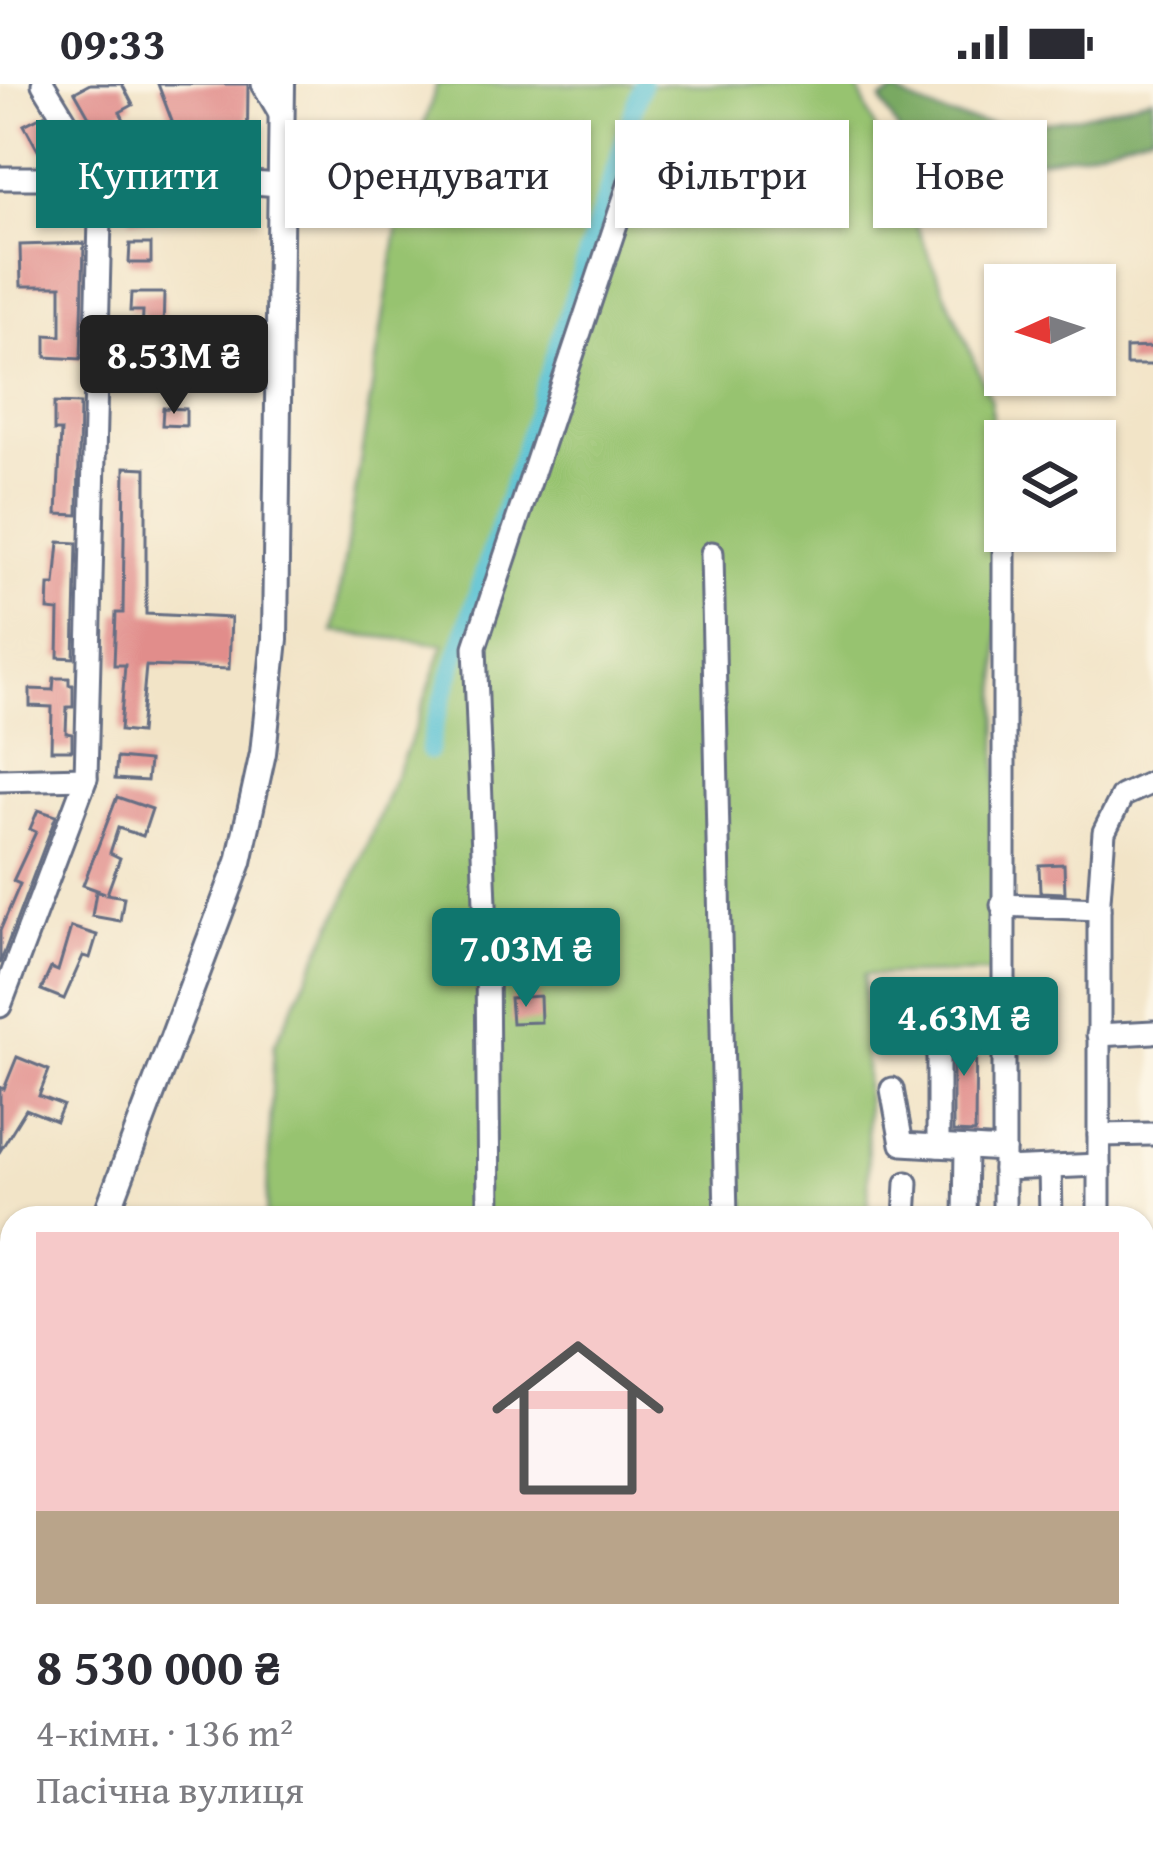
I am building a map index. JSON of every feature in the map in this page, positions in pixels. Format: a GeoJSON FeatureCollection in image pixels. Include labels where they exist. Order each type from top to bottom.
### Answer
{"type":"FeatureCollection","features":[{"type":"Feature","properties":{"kind":"main road"},"geometry":{"type":"LineString","coordinates":[[110,1206],[239,862],[262,753],[275,639],[282,84]]}},
{"type":"Feature","properties":{"kind":"street"},"geometry":{"type":"LineString","coordinates":[[44,84],[66,120]]}},
{"type":"Feature","properties":{"kind":"street"},"geometry":{"type":"LineString","coordinates":[[263,84],[281,115]]}},
{"type":"Feature","properties":{"kind":"street"},"geometry":{"type":"LineString","coordinates":[[0,178],[36,178]]}},
{"type":"Feature","properties":{"kind":"street"},"geometry":{"type":"LineString","coordinates":[[261,184],[280,185]]}},
{"type":"Feature","properties":{"kind":"street"},"geometry":{"type":"LineString","coordinates":[[489,1206],[487,955],[475,647],[615,227]]}},
{"type":"Feature","properties":{"kind":"street"},"geometry":{"type":"LineString","coordinates":[[0,1006],[86,778],[100,228]]}},
{"type":"Feature","properties":{"kind":"street"},"geometry":{"type":"LineString","coordinates":[[1004,552],[1004,1206]]}},
{"type":"Feature","properties":{"kind":"street"},"geometry":{"type":"LineString","coordinates":[[712,553],[726,1206]]}},
{"type":"Feature","properties":{"kind":"street"},"geometry":{"type":"LineString","coordinates":[[0,780],[86,778]]}},
{"type":"Feature","properties":{"kind":"street"},"geometry":{"type":"LineString","coordinates":[[1100,1206],[1103,832],[1122,796],[1153,782]]}},
{"type":"Feature","properties":{"kind":"street"},"geometry":{"type":"LineString","coordinates":[[1002,905],[1099,909]]}},
{"type":"Feature","properties":{"kind":"street"},"geometry":{"type":"LineString","coordinates":[[938,1146],[938,996],[1001,995]]}},
{"type":"Feature","properties":{"kind":"street"},"geometry":{"type":"LineString","coordinates":[[1098,1035],[1153,1033]]}},
{"type":"Feature","properties":{"kind":"street"},"geometry":{"type":"LineString","coordinates":[[892,1089],[902,1144],[966,1148],[1051,1167],[1099,1165]]}},
{"type":"Feature","properties":{"kind":"street"},"geometry":{"type":"LineString","coordinates":[[1099,1135],[1153,1134]]}},
{"type":"Feature","properties":{"kind":"street"},"geometry":{"type":"LineString","coordinates":[[965,1206],[966,1148]]}},
{"type":"Feature","properties":{"kind":"street"},"geometry":{"type":"LineString","coordinates":[[1051,1167],[1051,1206]]}},
{"type":"Feature","properties":{"kind":"street"},"geometry":{"type":"LineString","coordinates":[[906,1206],[907,1183]]}},
{"type":"Feature","properties":{"kind":"green space"},"geometry":{"type":"Polygon","coordinates":[[[437,84],[856,84],[873,124],[873,228],[918,228],[984,384],[984,396],[991,400],[992,420],[984,420],[984,552],[997,552],[999,602],[995,973],[864,975],[869,1206],[267,1206],[274,1046],[344,901],[444,644],[333,632],[397,228],[591,228],[591,120],[425,120],[437,84]]]}},
{"type":"Feature","properties":{"kind":"green space"},"geometry":{"type":"Polygon","coordinates":[[[896,92],[967,120],[892,120],[881,100],[896,92]]]}},
{"type":"Feature","properties":{"kind":"green space"},"geometry":{"type":"Polygon","coordinates":[[[1153,97],[1153,132],[1047,159],[1047,122],[1153,97]]]}},
{"type":"Feature","properties":{"kind":"building"},"geometry":{"type":"Polygon","coordinates":[[[90,84],[122,84],[133,105],[120,112],[124,120],[91,120],[75,92],[90,84]]]}},
{"type":"Feature","properties":{"kind":"building"},"geometry":{"type":"Polygon","coordinates":[[[158,84],[248,84],[248,120],[172,120],[158,84]]]}},
{"type":"Feature","properties":{"kind":"building"},"geometry":{"type":"Polygon","coordinates":[[[44,115],[47,120],[36,120],[36,147],[24,125],[44,115]]]}},
{"type":"Feature","properties":{"kind":"building"},"geometry":{"type":"Polygon","coordinates":[[[84,243],[81,359],[46,357],[46,335],[61,336],[61,286],[21,286],[20,245],[84,243]]]}},
{"type":"Feature","properties":{"kind":"building"},"geometry":{"type":"Polygon","coordinates":[[[130,244],[151,244],[151,263],[129,263],[130,244]]]}},
{"type":"Feature","properties":{"kind":"building"},"geometry":{"type":"Polygon","coordinates":[[[131,293],[164,293],[163,333],[142,333],[143,311],[130,311],[131,293]]]}},
{"type":"Feature","properties":{"kind":"building"},"geometry":{"type":"Polygon","coordinates":[[[130,338],[150,339],[149,360],[129,360],[130,338]]]}},
{"type":"Feature","properties":{"kind":"building"},"geometry":{"type":"Polygon","coordinates":[[[1153,347],[1153,365],[1126,365],[1126,348],[1153,347]]]}},
{"type":"Feature","properties":{"kind":"building"},"geometry":{"type":"Polygon","coordinates":[[[54,403],[80,404],[78,515],[57,514],[61,431],[54,431],[54,403]]]}},
{"type":"Feature","properties":{"kind":"building"},"geometry":{"type":"Polygon","coordinates":[[[163,408],[186,409],[186,426],[162,425],[163,408]]]}},
{"type":"Feature","properties":{"kind":"building"},"geometry":{"type":"Polygon","coordinates":[[[125,467],[146,468],[146,614],[231,618],[229,669],[146,666],[140,733],[120,731],[125,665],[114,665],[116,613],[123,613],[125,467]]]}},
{"type":"Feature","properties":{"kind":"building"},"geometry":{"type":"Polygon","coordinates":[[[59,542],[77,543],[74,658],[58,657],[59,611],[48,610],[59,542]]]}},
{"type":"Feature","properties":{"kind":"building"},"geometry":{"type":"Polygon","coordinates":[[[54,678],[69,678],[73,685],[66,733],[72,734],[72,750],[51,750],[52,707],[30,706],[30,689],[53,690],[54,678]]]}},
{"type":"Feature","properties":{"kind":"building"},"geometry":{"type":"Polygon","coordinates":[[[117,758],[149,761],[147,781],[115,779],[117,758]]]}},
{"type":"Feature","properties":{"kind":"building"},"geometry":{"type":"Polygon","coordinates":[[[117,797],[152,809],[143,836],[118,828],[110,853],[120,858],[107,894],[124,897],[120,921],[92,916],[96,892],[105,893],[83,885],[117,797]]]}},
{"type":"Feature","properties":{"kind":"building"},"geometry":{"type":"Polygon","coordinates":[[[38,810],[56,816],[0,964],[0,931],[20,884],[13,881],[36,832],[30,829],[38,810]]]}},
{"type":"Feature","properties":{"kind":"building"},"geometry":{"type":"Polygon","coordinates":[[[1064,864],[1065,893],[1040,892],[1039,865],[1064,864]]]}},
{"type":"Feature","properties":{"kind":"building"},"geometry":{"type":"Polygon","coordinates":[[[71,927],[97,935],[90,958],[83,956],[64,999],[41,990],[51,968],[58,971],[71,927]]]}},
{"type":"Feature","properties":{"kind":"building"},"geometry":{"type":"Polygon","coordinates":[[[540,996],[541,1022],[512,1023],[510,998],[540,996]]]}},
{"type":"Feature","properties":{"kind":"building"},"geometry":{"type":"Polygon","coordinates":[[[953,1026],[976,1026],[975,1133],[953,1132],[953,1026]]]}},
{"type":"Feature","properties":{"kind":"building"},"geometry":{"type":"Polygon","coordinates":[[[17,1057],[49,1070],[39,1096],[63,1105],[56,1121],[26,1109],[0,1151],[0,1087],[4,1089],[17,1057]]]}},
{"type":"Feature","properties":{"kind":"waterway"},"geometry":{"type":"LineString","coordinates":[[429,751],[642,84]]}}]}
